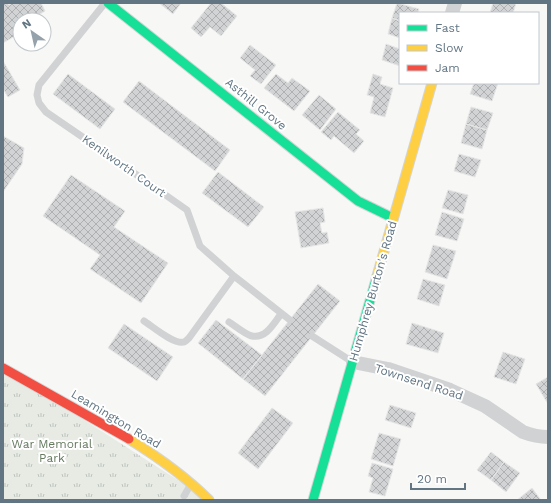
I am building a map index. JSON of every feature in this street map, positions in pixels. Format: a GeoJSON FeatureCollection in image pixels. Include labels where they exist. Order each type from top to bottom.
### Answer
{"type":"FeatureCollection","features":[{"type":"Feature","properties":{"kind":"street","name":"Asthill Grove"},"geometry":{"type":"LineString","coordinates":[[108,3],[352,196],[365,205],[393,218]]}},
{"type":"Feature","properties":{"kind":"street","name":"Humphrey Burton's Road"},"geometry":{"type":"LineString","coordinates":[[313,500],[432,84]]}},
{"type":"Feature","properties":{"kind":"street","name":"Townsend Road"},"geometry":{"type":"LineString","coordinates":[[353,362],[388,369],[450,390],[485,406],[523,432],[548,437]]}},
{"type":"Feature","properties":{"kind":"street","name":"Leamington Road"},"geometry":{"type":"LineString","coordinates":[[3,368],[149,452],[192,482],[209,500]]}},
{"type":"Feature","properties":{"kind":"lane","name":"Kenilworth Court"},"geometry":{"type":"LineString","coordinates":[[105,3],[39,85],[37,95],[39,104],[46,112],[186,210],[200,246],[234,276],[290,320]]}},
{"type":"Feature","properties":{"kind":"lane"},"geometry":{"type":"LineString","coordinates":[[144,321],[170,339],[178,342],[184,342],[189,338],[234,276]]}},
{"type":"Feature","properties":{"kind":"lane"},"geometry":{"type":"LineString","coordinates":[[229,322],[251,336],[261,336],[268,331],[281,314]]}},
{"type":"Feature","properties":{"kind":"lane"},"geometry":{"type":"LineString","coordinates":[[312,336],[353,362]]}},
{"type":"Feature","properties":{"kind":"lane"},"geometry":{"type":"LineString","coordinates":[[184,496],[192,482]]}},
{"type":"Feature","properties":{"kind":"green space","name":"War Memorial Park"},"geometry":{"type":"Polygon","coordinates":[[[3,368],[209,500],[3,500],[3,368]]]}},
{"type":"Feature","properties":{"kind":"building"},"geometry":{"type":"Polygon","coordinates":[[[3,3],[7,3],[9,5],[12,3],[41,3],[45,11],[43,12],[12,12],[12,38],[3,43],[3,3]]]}},
{"type":"Feature","properties":{"kind":"building"},"geometry":{"type":"Polygon","coordinates":[[[159,3],[181,3],[173,14],[159,3]]]}},
{"type":"Feature","properties":{"kind":"building"},"geometry":{"type":"Polygon","coordinates":[[[211,3],[221,3],[237,16],[221,36],[210,27],[201,37],[191,28],[211,3]]]}},
{"type":"Feature","properties":{"kind":"building"},"geometry":{"type":"Polygon","coordinates":[[[397,3],[419,9],[418,12],[399,12],[399,21],[392,18],[397,3]]]}},
{"type":"Feature","properties":{"kind":"building"},"geometry":{"type":"Polygon","coordinates":[[[493,3],[516,3],[513,12],[490,12],[493,3]]]}},
{"type":"Feature","properties":{"kind":"building"},"geometry":{"type":"Polygon","coordinates":[[[392,18],[399,21],[399,38],[388,34],[392,18]]]}},
{"type":"Feature","properties":{"kind":"building"},"geometry":{"type":"Polygon","coordinates":[[[386,44],[399,49],[399,66],[382,60],[386,44]]]}},
{"type":"Feature","properties":{"kind":"building"},"geometry":{"type":"Polygon","coordinates":[[[250,45],[276,65],[261,84],[250,76],[255,70],[240,58],[250,45]]]}},
{"type":"Feature","properties":{"kind":"building"},"geometry":{"type":"Polygon","coordinates":[[[3,61],[20,90],[8,97],[3,89],[3,61]]]}},
{"type":"Feature","properties":{"kind":"building"},"geometry":{"type":"Polygon","coordinates":[[[68,74],[115,109],[100,129],[53,94],[68,74]]]}},
{"type":"Feature","properties":{"kind":"building"},"geometry":{"type":"Polygon","coordinates":[[[276,74],[288,83],[292,78],[310,91],[294,111],[264,88],[276,74]]]}},
{"type":"Feature","properties":{"kind":"building"},"geometry":{"type":"Polygon","coordinates":[[[373,74],[382,77],[380,84],[393,88],[385,117],[370,113],[374,97],[367,95],[373,74]]]}},
{"type":"Feature","properties":{"kind":"building"},"geometry":{"type":"Polygon","coordinates":[[[139,81],[230,150],[215,171],[123,102],[139,81]]]}},
{"type":"Feature","properties":{"kind":"building"},"geometry":{"type":"Polygon","coordinates":[[[474,84],[498,84],[492,101],[470,94],[474,84]]]}},
{"type":"Feature","properties":{"kind":"building"},"geometry":{"type":"Polygon","coordinates":[[[319,95],[336,109],[320,130],[302,115],[319,95]]]}},
{"type":"Feature","properties":{"kind":"building"},"geometry":{"type":"Polygon","coordinates":[[[471,107],[493,113],[487,130],[466,124],[471,107]]]}},
{"type":"Feature","properties":{"kind":"building"},"geometry":{"type":"Polygon","coordinates":[[[338,112],[360,130],[356,134],[364,141],[354,153],[334,136],[331,140],[321,132],[338,112]]]}},
{"type":"Feature","properties":{"kind":"building"},"geometry":{"type":"Polygon","coordinates":[[[466,124],[487,130],[482,149],[461,143],[466,124]]]}},
{"type":"Feature","properties":{"kind":"building"},"geometry":{"type":"Polygon","coordinates":[[[3,136],[24,148],[22,164],[3,192],[3,136]]]}},
{"type":"Feature","properties":{"kind":"building"},"geometry":{"type":"Polygon","coordinates":[[[459,154],[481,160],[475,177],[454,171],[459,154]]]}},
{"type":"Feature","properties":{"kind":"building"},"geometry":{"type":"Polygon","coordinates":[[[218,172],[264,207],[248,227],[202,193],[218,172]]]}},
{"type":"Feature","properties":{"kind":"building"},"geometry":{"type":"Polygon","coordinates":[[[71,175],[125,211],[114,227],[168,263],[141,303],[90,269],[100,255],[43,216],[71,175]]]}},
{"type":"Feature","properties":{"kind":"building"},"geometry":{"type":"Polygon","coordinates":[[[448,190],[468,195],[463,214],[442,208],[448,190]]]}},
{"type":"Feature","properties":{"kind":"building"},"geometry":{"type":"Polygon","coordinates":[[[323,208],[325,222],[320,223],[322,233],[327,232],[329,243],[301,248],[295,212],[323,208]]]}},
{"type":"Feature","properties":{"kind":"building"},"geometry":{"type":"Polygon","coordinates":[[[442,212],[464,219],[457,241],[435,235],[442,212]]]}},
{"type":"Feature","properties":{"kind":"building"},"geometry":{"type":"Polygon","coordinates":[[[433,245],[456,251],[447,279],[425,272],[433,245]]]}},
{"type":"Feature","properties":{"kind":"building"},"geometry":{"type":"Polygon","coordinates":[[[423,279],[445,285],[439,306],[417,299],[423,279]]]}},
{"type":"Feature","properties":{"kind":"building"},"geometry":{"type":"Polygon","coordinates":[[[318,284],[340,301],[265,396],[243,379],[318,284]]]}},
{"type":"Feature","properties":{"kind":"building"},"geometry":{"type":"Polygon","coordinates":[[[216,320],[262,355],[243,379],[198,343],[216,320]]]}},
{"type":"Feature","properties":{"kind":"building"},"geometry":{"type":"Polygon","coordinates":[[[412,323],[444,333],[438,353],[406,344],[412,323]]]}},
{"type":"Feature","properties":{"kind":"building"},"geometry":{"type":"Polygon","coordinates":[[[124,324],[173,357],[157,381],[108,348],[124,324]]]}},
{"type":"Feature","properties":{"kind":"building"},"geometry":{"type":"Polygon","coordinates":[[[503,352],[525,359],[516,384],[494,377],[503,352]]]}},
{"type":"Feature","properties":{"kind":"building"},"geometry":{"type":"Polygon","coordinates":[[[548,377],[548,404],[536,384],[548,377]]]}},
{"type":"Feature","properties":{"kind":"building"},"geometry":{"type":"Polygon","coordinates":[[[390,405],[416,413],[411,428],[385,420],[390,405]]]}},
{"type":"Feature","properties":{"kind":"building"},"geometry":{"type":"Polygon","coordinates":[[[272,408],[293,423],[258,469],[238,453],[272,408]]]}},
{"type":"Feature","properties":{"kind":"building"},"geometry":{"type":"Polygon","coordinates":[[[379,433],[401,439],[393,466],[371,459],[379,433]]]}},
{"type":"Feature","properties":{"kind":"building"},"geometry":{"type":"Polygon","coordinates":[[[491,452],[504,462],[491,480],[477,470],[491,452]]]}},
{"type":"Feature","properties":{"kind":"building"},"geometry":{"type":"Polygon","coordinates":[[[504,462],[520,473],[506,492],[491,480],[504,462]]]}},
{"type":"Feature","properties":{"kind":"building"},"geometry":{"type":"Polygon","coordinates":[[[372,463],[393,469],[385,496],[369,492],[373,478],[368,476],[372,463]]]}},
{"type":"Feature","properties":{"kind":"building"},"geometry":{"type":"Polygon","coordinates":[[[532,488],[541,500],[517,500],[532,488]]]}},
{"type":"Feature","properties":{"kind":"traffic: fast"},"geometry":{"type":"LineString","coordinates":[[108,3],[358,201],[393,218]]}},
{"type":"Feature","properties":{"kind":"traffic: fast"},"geometry":{"type":"LineString","coordinates":[[313,500],[377,276]]}},
{"type":"Feature","properties":{"kind":"traffic: slow"},"geometry":{"type":"LineString","coordinates":[[377,276],[432,84]]}},
{"type":"Feature","properties":{"kind":"traffic: slow"},"geometry":{"type":"LineString","coordinates":[[129,439],[171,467],[209,500]]}},
{"type":"Feature","properties":{"kind":"traffic: jam"},"geometry":{"type":"LineString","coordinates":[[3,368],[129,439]]}}]}
